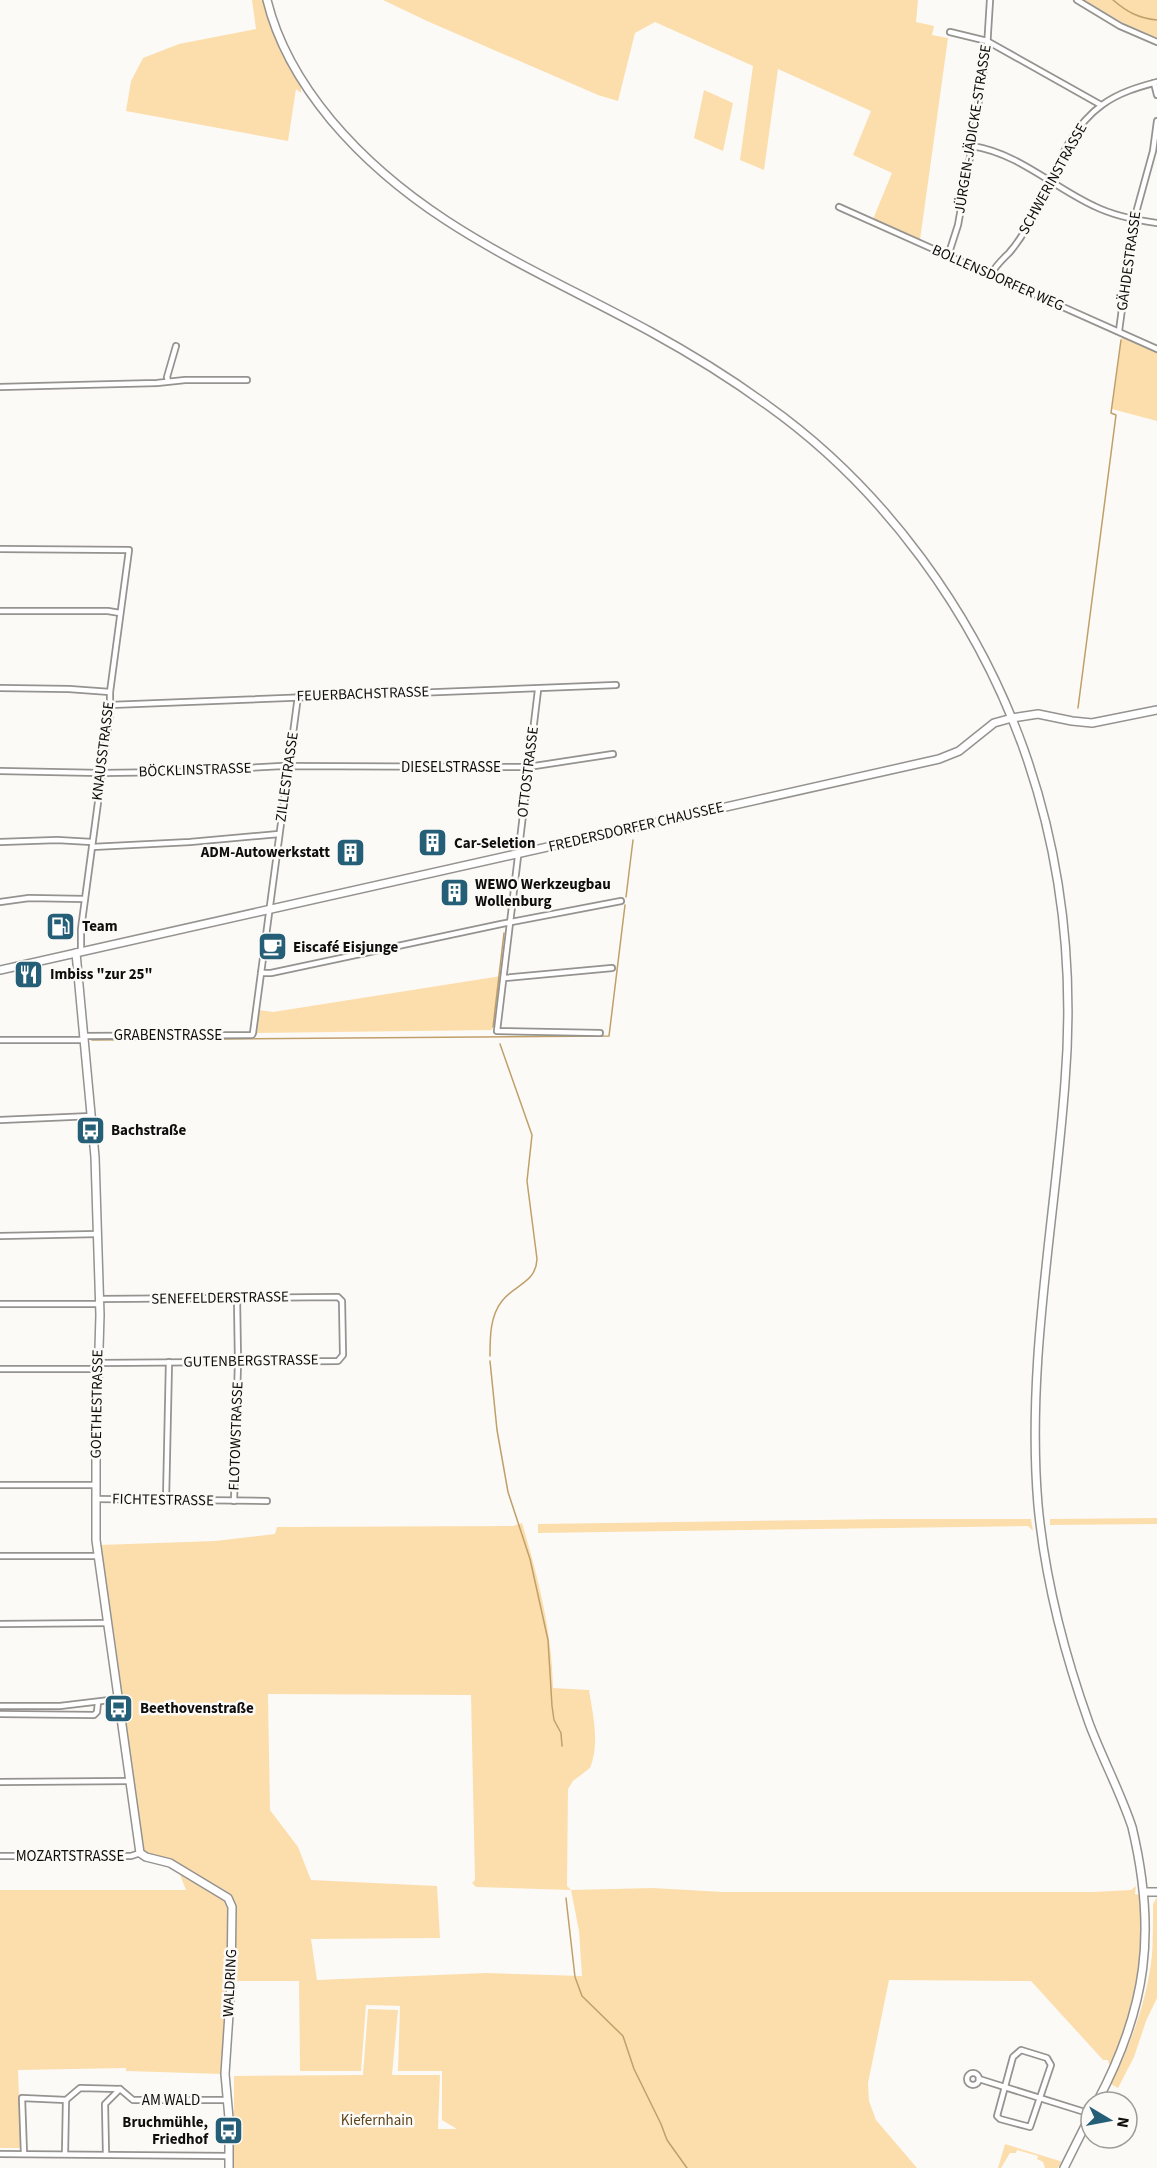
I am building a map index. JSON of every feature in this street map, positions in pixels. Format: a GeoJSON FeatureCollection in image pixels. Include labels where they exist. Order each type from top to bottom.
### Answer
{"type":"FeatureCollection","features":[{"type":"Feature","properties":{"kind":"main road"},"geometry":{"type":"LineString","coordinates":[[267,0],[272,20],[290,60],[312,97],[346,138],[410,196],[480,243],[647,330],[712,367],[772,408],[822,448],[863,489],[924,562],[964,622],[1012,718],[1035,781],[1047,826],[1060,889],[1068,981],[1066,1079],[1038,1353],[1036,1437],[1038,1507],[1056,1617],[1090,1727],[1131,1824],[1143,1863],[1147,1893],[1149,1950],[1139,2007],[1122,2053],[1103,2090]]}},
{"type":"Feature","properties":{"kind":"main road","name":"FREDERSDORFER CHAUSSEE"},"geometry":{"type":"LineString","coordinates":[[0,970],[939,759],[959,751],[994,723],[1012,718],[1038,714],[1072,722],[1092,723],[1157,710]]}},
{"type":"Feature","properties":{"kind":"main road","name":"GOETHESTRASSE"},"geometry":{"type":"LineString","coordinates":[[78,952],[92,1116],[98,1234],[99,1302],[95,1485],[98,1556],[140,1853]]}},
{"type":"Feature","properties":{"kind":"main road","name":"WALDRING"},"geometry":{"type":"LineString","coordinates":[[140,1853],[146,1857],[170,1863],[230,1901],[232,1913],[231,1984],[225,2074],[229,2168]]}},
{"type":"Feature","properties":{"kind":"main road"},"geometry":{"type":"LineString","coordinates":[[1147,1893],[1157,1892]]}},
{"type":"Feature","properties":{"kind":"main road"},"geometry":{"type":"LineString","coordinates":[[1064,2168],[1079,2138]]}},
{"type":"Feature","properties":{"kind":"street","name":"JÜRGEN-JÄDICKE-STRASSE"},"geometry":{"type":"LineString","coordinates":[[948,256],[958,225],[972,146],[987,41],[990,0]]}},
{"type":"Feature","properties":{"kind":"street"},"geometry":{"type":"LineString","coordinates":[[1077,0],[1120,26],[1157,42]]}},
{"type":"Feature","properties":{"kind":"street"},"geometry":{"type":"LineString","coordinates":[[950,32],[987,41],[1101,105]]}},
{"type":"Feature","properties":{"kind":"street"},"geometry":{"type":"LineString","coordinates":[[1156,82],[1157,95]]}},
{"type":"Feature","properties":{"kind":"street","name":"SCHWERINSTRASSE"},"geometry":{"type":"LineString","coordinates":[[991,275],[1027,228],[1075,134],[1086,119],[1101,105],[1129,91],[1156,82]]}},
{"type":"Feature","properties":{"kind":"street","name":"GÄHDESTRASSE"},"geometry":{"type":"LineString","coordinates":[[1119,331],[1134,220],[1153,151],[1157,122]]}},
{"type":"Feature","properties":{"kind":"street"},"geometry":{"type":"LineString","coordinates":[[972,146],[1010,158],[1097,208],[1134,220],[1157,223]]}},
{"type":"Feature","properties":{"kind":"street","name":"BOLLENSDORFER WEG"},"geometry":{"type":"LineString","coordinates":[[839,207],[1157,349]]}},
{"type":"Feature","properties":{"kind":"street"},"geometry":{"type":"LineString","coordinates":[[168,381],[167,377],[176,346]]}},
{"type":"Feature","properties":{"kind":"street"},"geometry":{"type":"LineString","coordinates":[[0,387],[247,380]]}},
{"type":"Feature","properties":{"kind":"street","name":"KNAUSSTRASSE"},"geometry":{"type":"LineString","coordinates":[[0,549],[129,550],[78,952]]}},
{"type":"Feature","properties":{"kind":"street"},"geometry":{"type":"LineString","coordinates":[[0,611],[120,613]]}},
{"type":"Feature","properties":{"kind":"street","name":"FEUERBACHSTRASSE"},"geometry":{"type":"LineString","coordinates":[[111,705],[298,696],[538,690],[616,685]]}},
{"type":"Feature","properties":{"kind":"street"},"geometry":{"type":"LineString","coordinates":[[0,688],[110,692]]}},
{"type":"Feature","properties":{"kind":"street","name":"OTTOSTRASSE"},"geometry":{"type":"LineString","coordinates":[[538,690],[497,1031],[600,1033]]}},
{"type":"Feature","properties":{"kind":"street","name":"ZILLESTRASSE"},"geometry":{"type":"LineString","coordinates":[[252,1035],[298,696]]}},
{"type":"Feature","properties":{"kind":"street","name":"DIESELSTRASSE"},"geometry":{"type":"LineString","coordinates":[[289,767],[528,767],[613,754]]}},
{"type":"Feature","properties":{"kind":"street","name":"BÖCKLINSTRASSE"},"geometry":{"type":"LineString","coordinates":[[0,771],[175,772],[289,767]]}},
{"type":"Feature","properties":{"kind":"street"},"geometry":{"type":"LineString","coordinates":[[0,842],[57,840],[92,844],[190,842],[279,834]]}},
{"type":"Feature","properties":{"kind":"street"},"geometry":{"type":"LineString","coordinates":[[0,902],[30,898],[85,899]]}},
{"type":"Feature","properties":{"kind":"street"},"geometry":{"type":"LineString","coordinates":[[261,973],[270,974],[621,901]]}},
{"type":"Feature","properties":{"kind":"street"},"geometry":{"type":"LineString","coordinates":[[504,978],[612,968]]}},
{"type":"Feature","properties":{"kind":"street","name":"GRABENSTRASSE"},"geometry":{"type":"LineString","coordinates":[[0,1040],[252,1035]]}},
{"type":"Feature","properties":{"kind":"street"},"geometry":{"type":"LineString","coordinates":[[0,1120],[92,1116]]}},
{"type":"Feature","properties":{"kind":"street"},"geometry":{"type":"LineString","coordinates":[[0,1236],[98,1234]]}},
{"type":"Feature","properties":{"kind":"street","name":"SENEFELDERSTRASSE"},"geometry":{"type":"LineString","coordinates":[[0,1304],[237,1298],[341,1298]]}},
{"type":"Feature","properties":{"kind":"street","name":"FLOTOWSTRASSE"},"geometry":{"type":"LineString","coordinates":[[234,1501],[238,1362],[237,1298]]}},
{"type":"Feature","properties":{"kind":"street","name":"GUTENBERGSTRASSE"},"geometry":{"type":"LineString","coordinates":[[0,1370],[169,1362],[338,1360],[341,1359],[341,1298]]}},
{"type":"Feature","properties":{"kind":"street"},"geometry":{"type":"LineString","coordinates":[[166,1500],[169,1362]]}},
{"type":"Feature","properties":{"kind":"street"},"geometry":{"type":"LineString","coordinates":[[0,1485],[95,1485]]}},
{"type":"Feature","properties":{"kind":"street","name":"FICHTESTRASSE"},"geometry":{"type":"LineString","coordinates":[[95,1499],[267,1502]]}},
{"type":"Feature","properties":{"kind":"street"},"geometry":{"type":"LineString","coordinates":[[0,1556],[98,1556]]}},
{"type":"Feature","properties":{"kind":"street"},"geometry":{"type":"LineString","coordinates":[[0,1624],[107,1623]]}},
{"type":"Feature","properties":{"kind":"street"},"geometry":{"type":"LineString","coordinates":[[0,1706],[60,1706],[118,1700]]}},
{"type":"Feature","properties":{"kind":"street"},"geometry":{"type":"LineString","coordinates":[[0,1714],[94,1715],[97,1712],[98,1702]]}},
{"type":"Feature","properties":{"kind":"street"},"geometry":{"type":"LineString","coordinates":[[0,1782],[129,1781]]}},
{"type":"Feature","properties":{"kind":"street","name":"MOZARTSTRASSE"},"geometry":{"type":"LineString","coordinates":[[0,1856],[131,1856],[140,1853]]}},
{"type":"Feature","properties":{"kind":"street"},"geometry":{"type":"LineString","coordinates":[[1021,2050],[1042,2056],[1050,2061],[1051,2065],[1030,2127],[1000,2119],[997,2116],[1005,2086],[1016,2052],[1021,2050]]}},
{"type":"Feature","properties":{"kind":"street"},"geometry":{"type":"LineString","coordinates":[[979,2079],[1079,2110]]}},
{"type":"Feature","properties":{"kind":"street","name":"AM WALD"},"geometry":{"type":"LineString","coordinates":[[24,2154],[22,2098],[66,2100],[80,2088],[120,2089],[133,2100],[227,2100]]}},
{"type":"Feature","properties":{"kind":"street","name":"AM WALD"},"geometry":{"type":"LineString","coordinates":[[106,2154],[105,2104],[120,2089]]}},
{"type":"Feature","properties":{"kind":"street"},"geometry":{"type":"LineString","coordinates":[[65,2154],[66,2100]]}},
{"type":"Feature","properties":{"kind":"street"},"geometry":{"type":"LineString","coordinates":[[0,2154],[229,2156]]}},
{"type":"Feature","properties":{"kind":"green space"},"geometry":{"type":"Polygon","coordinates":[[[252,0],[263,0],[273,31],[301,85],[301,93],[296,89],[288,141],[126,111],[131,81],[143,58],[179,44],[256,29],[252,0]]]}},
{"type":"Feature","properties":{"kind":"green space"},"geometry":{"type":"Polygon","coordinates":[[[383,0],[918,0],[916,22],[934,26],[932,35],[948,38],[920,240],[873,219],[892,173],[853,155],[871,111],[778,69],[764,170],[740,160],[753,66],[655,22],[635,33],[618,101],[598,95],[383,0]]]}},
{"type":"Feature","properties":{"kind":"green space"},"geometry":{"type":"Polygon","coordinates":[[[1084,0],[1157,0],[1157,40],[1142,34],[1084,0]]]}},
{"type":"Feature","properties":{"kind":"green space"},"geometry":{"type":"Polygon","coordinates":[[[704,90],[733,103],[723,151],[694,138],[704,90]]]}},
{"type":"Feature","properties":{"kind":"green space"},"geometry":{"type":"Polygon","coordinates":[[[1122,336],[1157,352],[1157,421],[1112,409],[1122,336]]]}},
{"type":"Feature","properties":{"kind":"green space"},"geometry":{"type":"Polygon","coordinates":[[[501,976],[492,1030],[257,1033],[259,1010],[273,1012],[501,976]]]}},
{"type":"Feature","properties":{"kind":"green space"},"geometry":{"type":"Polygon","coordinates":[[[1157,1518],[1157,1524],[1050,1525],[1050,1519],[1157,1518]]]}},
{"type":"Feature","properties":{"kind":"green space"},"geometry":{"type":"Polygon","coordinates":[[[1031,1519],[1033,1531],[1028,1526],[538,1533],[538,1524],[1031,1519]]]}},
{"type":"Feature","properties":{"kind":"green space","name":"Kiefernhain"},"geometry":{"type":"Polygon","coordinates":[[[522,1523],[539,1584],[550,1646],[553,1688],[589,1690],[595,1729],[593,1759],[590,1768],[573,1781],[568,1789],[567,1886],[571,1890],[653,1888],[723,1892],[1093,1892],[1131,1890],[1136,1886],[1135,1894],[1141,1895],[1140,1961],[1133,2002],[1111,2064],[1109,2065],[1108,2060],[1103,2060],[1031,1981],[889,1980],[868,2083],[869,2101],[876,2120],[917,2168],[234,2168],[234,2076],[363,2075],[368,2009],[398,2010],[392,2075],[440,2075],[438,2129],[457,2129],[442,2120],[442,2071],[398,2071],[400,2006],[366,2005],[361,2071],[300,2071],[299,1981],[226,1981],[222,2074],[126,2071],[126,2068],[18,2070],[21,2148],[0,2148],[0,1890],[186,1890],[175,1862],[143,1854],[100,1545],[215,1541],[275,1534],[277,1527],[513,1526],[522,1523]],[[268,1694],[270,1810],[298,1847],[311,1880],[437,1886],[440,1938],[311,1939],[317,1980],[486,1973],[582,1976],[579,1931],[571,1890],[476,1887],[472,1883],[475,1880],[471,1695],[268,1694]]]}},
{"type":"Feature","properties":{"kind":"green space"},"geometry":{"type":"Polygon","coordinates":[[[1157,1897],[1157,1998],[1146,2021],[1134,2057],[1118,2088],[1111,2084],[1131,2037],[1150,1972],[1153,1904],[1157,1897]]]}},
{"type":"Feature","properties":{"kind":"green space"},"geometry":{"type":"Polygon","coordinates":[[[1005,2144],[1061,2162],[1058,2168],[1045,2168],[1043,2162],[1037,2159],[1038,2156],[1017,2150],[1016,2153],[1010,2153],[1001,2168],[998,2168],[1005,2144]]]}},
{"type":"Feature","properties":{"kind":"waterway"},"geometry":{"type":"LineString","coordinates":[[1113,0],[1133,14],[1157,20]]}},
{"type":"Feature","properties":{"kind":"waterway"},"geometry":{"type":"LineString","coordinates":[[1078,708],[1116,415],[1111,413],[1121,340]]}},
{"type":"Feature","properties":{"kind":"waterway"},"geometry":{"type":"LineString","coordinates":[[626,897],[633,840]]}},
{"type":"Feature","properties":{"kind":"waterway"},"geometry":{"type":"LineString","coordinates":[[92,1040],[609,1036],[625,905]]}},
{"type":"Feature","properties":{"kind":"waterway"},"geometry":{"type":"LineString","coordinates":[[493,1027],[504,933]]}},
{"type":"Feature","properties":{"kind":"waterway"},"geometry":{"type":"LineString","coordinates":[[490,1356],[495,1313],[507,1295],[533,1273],[537,1259],[527,1181],[532,1135],[500,1044]]}},
{"type":"Feature","properties":{"kind":"waterway"},"geometry":{"type":"LineString","coordinates":[[490,1361],[497,1430],[508,1492],[530,1559],[548,1640],[552,1706],[554,1720],[561,1733],[562,1746]]}},
{"type":"Feature","properties":{"kind":"waterway"},"geometry":{"type":"LineString","coordinates":[[566,1898],[575,1977],[582,1996],[623,2036],[634,2069],[667,2140],[687,2168]]}},
{"type":"Feature","properties":{"kind":"place","name":"Car-Seletion"},"geometry":{"type":"Point","coordinates":[433,843]}},
{"type":"Feature","properties":{"kind":"place","name":"ADM-Autowerkstatt"},"geometry":{"type":"Point","coordinates":[351,852]}},
{"type":"Feature","properties":{"kind":"place","name":"WEWO Werkzeugbau Wollenburg"},"geometry":{"type":"Point","coordinates":[454,893]}},
{"type":"Feature","properties":{"kind":"place","name":"Team"},"geometry":{"type":"Point","coordinates":[61,926]}},
{"type":"Feature","properties":{"kind":"place","name":"Eiscafé Eisjunge"},"geometry":{"type":"Point","coordinates":[272,947]}},
{"type":"Feature","properties":{"kind":"place","name":"Imbiss \"zur 25\""},"geometry":{"type":"Point","coordinates":[29,974]}},
{"type":"Feature","properties":{"kind":"place","name":"Bachstraße"},"geometry":{"type":"Point","coordinates":[90,1130]}},
{"type":"Feature","properties":{"kind":"place","name":"Beethovenstraße"},"geometry":{"type":"Point","coordinates":[119,1708]}},
{"type":"Feature","properties":{"kind":"place","name":"Bruchmühle, Friedhof"},"geometry":{"type":"Point","coordinates":[229,2131]}}]}
